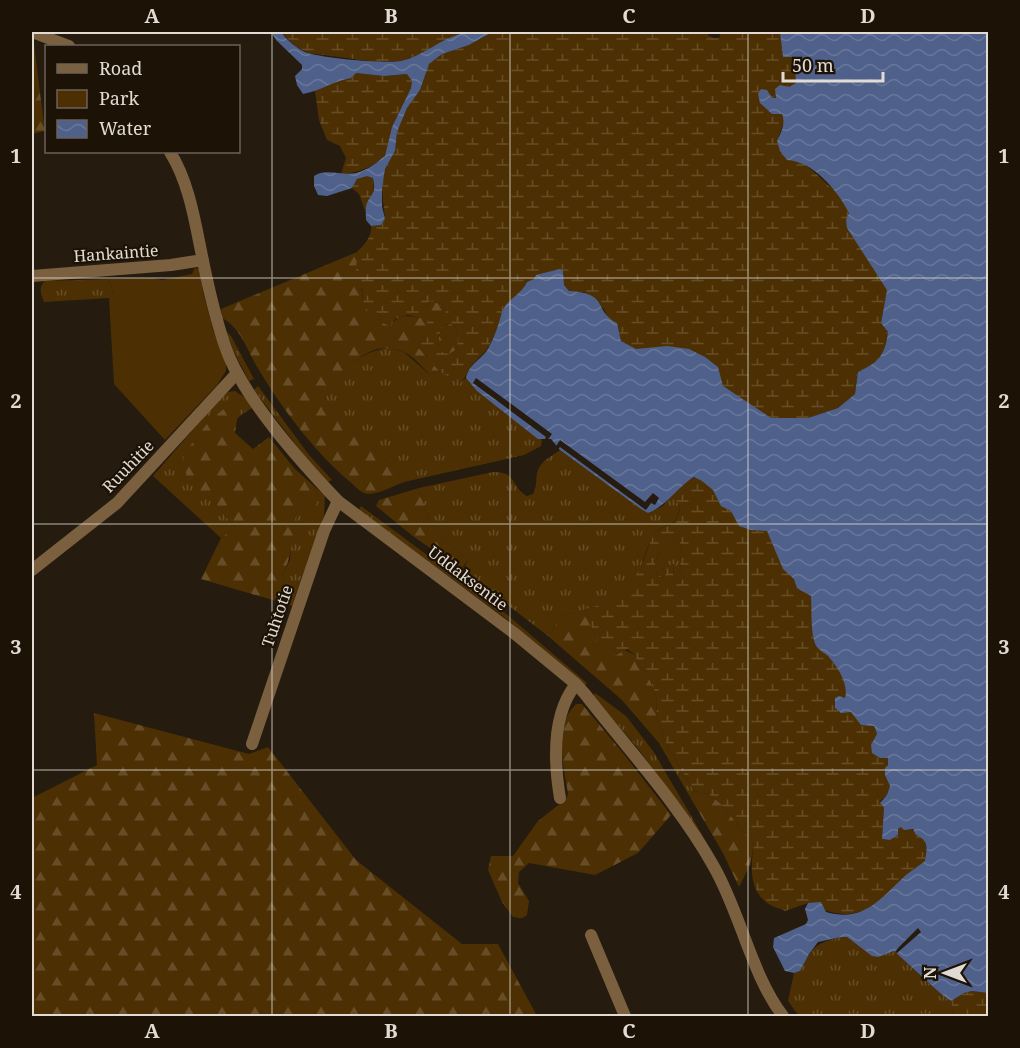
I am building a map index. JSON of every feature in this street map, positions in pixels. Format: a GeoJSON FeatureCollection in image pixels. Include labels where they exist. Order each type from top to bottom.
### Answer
{"type":"FeatureCollection","features":[{"type":"Feature","properties":{"kind":"street"},"geometry":{"type":"LineString","coordinates":[[32,32],[66,45]]}},
{"type":"Feature","properties":{"kind":"street","name":"Uddaksentie"},"geometry":{"type":"LineString","coordinates":[[171,153],[187,192],[226,347],[237,373],[286,442],[338,501],[514,633],[576,684],[699,842],[725,887],[766,986],[783,1017]]}},
{"type":"Feature","properties":{"kind":"street","name":"Hankaintie"},"geometry":{"type":"LineString","coordinates":[[32,276],[171,265],[203,260]]}},
{"type":"Feature","properties":{"kind":"street","name":"Ruuhitie"},"geometry":{"type":"LineString","coordinates":[[32,570],[117,502],[237,373]]}},
{"type":"Feature","properties":{"kind":"street","name":"Tuhtotie"},"geometry":{"type":"LineString","coordinates":[[252,744],[320,542],[338,501]]}},
{"type":"Feature","properties":{"kind":"street"},"geometry":{"type":"LineString","coordinates":[[560,798],[556,767],[557,737],[564,704],[576,684]]}},
{"type":"Feature","properties":{"kind":"street"},"geometry":{"type":"LineString","coordinates":[[591,935],[625,1017]]}},
{"type":"Feature","properties":{"kind":"green space"},"geometry":{"type":"Polygon","coordinates":[[[281,32],[468,32],[401,61],[377,62],[308,53],[295,46],[281,32]]]}},
{"type":"Feature","properties":{"kind":"green space"},"geometry":{"type":"Polygon","coordinates":[[[492,32],[708,32],[708,35],[713,38],[719,38],[721,32],[821,32],[817,67],[777,98],[772,98],[772,114],[782,113],[785,119],[777,141],[830,187],[918,124],[881,323],[888,332],[887,340],[880,357],[858,372],[855,394],[838,408],[808,418],[757,418],[621,341],[617,323],[608,319],[604,309],[584,292],[570,292],[564,285],[563,271],[527,282],[509,304],[487,349],[460,383],[440,372],[418,347],[425,336],[424,330],[428,322],[434,314],[442,315],[446,312],[445,305],[430,301],[425,305],[428,313],[420,318],[408,315],[395,319],[390,326],[381,322],[379,313],[368,312],[363,300],[362,288],[353,284],[351,278],[356,272],[357,252],[369,237],[371,226],[381,225],[385,219],[382,189],[385,169],[395,151],[397,132],[407,108],[420,90],[429,64],[442,54],[469,45],[492,32]],[[451,324],[444,325],[439,338],[442,352],[449,354],[456,350],[458,341],[456,328],[451,324]]]}},
{"type":"Feature","properties":{"kind":"green space"},"geometry":{"type":"Polygon","coordinates":[[[32,41],[34,42],[40,93],[32,94],[32,41]]]}},
{"type":"Feature","properties":{"kind":"green space"},"geometry":{"type":"Polygon","coordinates":[[[355,73],[384,76],[408,74],[412,81],[411,88],[392,127],[386,156],[365,169],[341,174],[346,158],[340,146],[327,140],[319,120],[315,91],[337,80],[351,78],[355,73]]]}},
{"type":"Feature","properties":{"kind":"green space"},"geometry":{"type":"Polygon","coordinates":[[[40,93],[45,131],[32,134],[32,94],[40,93]]]}},
{"type":"Feature","properties":{"kind":"green space"},"geometry":{"type":"Polygon","coordinates":[[[367,176],[373,178],[374,184],[366,213],[359,194],[352,188],[357,179],[367,176]]]}},
{"type":"Feature","properties":{"kind":"green space"},"geometry":{"type":"Polygon","coordinates":[[[357,252],[363,300],[379,313],[381,322],[390,326],[403,317],[420,318],[425,305],[430,301],[445,305],[446,312],[418,347],[440,372],[430,375],[413,358],[401,351],[377,349],[362,356],[347,368],[333,382],[325,396],[328,404],[395,470],[404,482],[368,494],[360,491],[336,469],[300,429],[268,385],[239,334],[229,322],[222,318],[221,309],[357,252]]]}},
{"type":"Feature","properties":{"kind":"green space"},"geometry":{"type":"Polygon","coordinates":[[[195,268],[199,269],[213,330],[226,362],[226,371],[217,385],[165,440],[114,384],[109,298],[113,293],[109,279],[153,278],[162,280],[192,274],[195,268]]]}},
{"type":"Feature","properties":{"kind":"green space"},"geometry":{"type":"Polygon","coordinates":[[[109,279],[113,293],[109,298],[44,302],[41,293],[41,286],[45,281],[109,279]]]}},
{"type":"Feature","properties":{"kind":"green space"},"geometry":{"type":"Polygon","coordinates":[[[451,324],[456,328],[458,341],[456,350],[449,354],[442,352],[439,338],[444,325],[451,324]]]}},
{"type":"Feature","properties":{"kind":"green space"},"geometry":{"type":"Polygon","coordinates":[[[226,331],[231,336],[254,379],[249,381],[226,331]]]}},
{"type":"Feature","properties":{"kind":"green space"},"geometry":{"type":"Polygon","coordinates":[[[388,348],[404,352],[430,375],[440,372],[460,383],[466,378],[477,391],[542,440],[541,446],[524,455],[404,482],[395,470],[328,404],[325,396],[335,379],[350,364],[369,353],[388,348]]]}},
{"type":"Feature","properties":{"kind":"green space"},"geometry":{"type":"Polygon","coordinates":[[[258,386],[309,455],[332,480],[328,482],[306,458],[254,390],[258,386]]]}},
{"type":"Feature","properties":{"kind":"green space"},"geometry":{"type":"Polygon","coordinates":[[[235,391],[247,399],[252,408],[241,415],[236,410],[213,502],[235,527],[221,538],[153,476],[218,401],[228,392],[235,391]]]}},
{"type":"Feature","properties":{"kind":"green space"},"geometry":{"type":"Polygon","coordinates":[[[225,408],[237,410],[241,415],[237,419],[235,433],[253,449],[269,437],[295,469],[315,487],[318,498],[316,509],[297,511],[290,552],[282,576],[286,589],[296,594],[293,606],[201,579],[221,538],[235,527],[213,502],[187,480],[183,455],[210,420],[225,408]]]}},
{"type":"Feature","properties":{"kind":"green space"},"geometry":{"type":"Polygon","coordinates":[[[560,450],[648,513],[663,506],[671,495],[680,506],[676,520],[661,528],[654,535],[638,574],[624,592],[605,603],[562,616],[548,636],[461,569],[468,560],[446,541],[429,521],[419,488],[493,472],[506,474],[527,496],[533,494],[537,473],[542,464],[560,450]]]}},
{"type":"Feature","properties":{"kind":"green space"},"geometry":{"type":"Polygon","coordinates":[[[706,472],[794,552],[872,722],[877,734],[880,758],[888,757],[885,775],[890,786],[887,795],[880,801],[884,807],[882,839],[890,840],[898,835],[898,829],[901,827],[919,834],[925,842],[926,861],[885,896],[861,912],[846,914],[829,911],[808,903],[785,911],[769,904],[761,897],[752,875],[754,844],[721,804],[709,794],[694,791],[665,741],[657,720],[656,695],[647,673],[638,665],[635,655],[627,649],[615,656],[609,653],[599,643],[593,630],[586,609],[614,598],[633,580],[654,535],[676,520],[680,506],[671,495],[684,483],[706,472]],[[675,537],[668,541],[665,551],[657,556],[655,566],[658,577],[663,578],[666,573],[662,567],[674,564],[673,579],[680,582],[684,578],[680,564],[681,546],[675,537]]]}},
{"type":"Feature","properties":{"kind":"green space"},"geometry":{"type":"Polygon","coordinates":[[[315,487],[325,495],[324,515],[296,594],[286,589],[282,576],[290,560],[292,531],[297,511],[318,498],[315,487]]]}},
{"type":"Feature","properties":{"kind":"green space"},"geometry":{"type":"Polygon","coordinates":[[[419,488],[429,521],[446,541],[468,560],[461,569],[414,537],[376,506],[379,500],[419,488]]]}},
{"type":"Feature","properties":{"kind":"green space"},"geometry":{"type":"Polygon","coordinates":[[[361,506],[505,613],[587,683],[585,686],[504,617],[359,510],[361,506]]]}},
{"type":"Feature","properties":{"kind":"green space"},"geometry":{"type":"Polygon","coordinates":[[[675,537],[682,548],[680,564],[684,578],[680,582],[673,579],[674,564],[662,568],[666,572],[663,578],[658,577],[655,566],[657,556],[665,551],[667,541],[675,537]]]}},
{"type":"Feature","properties":{"kind":"green space"},"geometry":{"type":"Polygon","coordinates":[[[586,609],[595,636],[635,655],[638,665],[647,673],[656,695],[657,720],[665,741],[659,743],[622,700],[548,636],[562,616],[586,609]]]}},
{"type":"Feature","properties":{"kind":"green space"},"geometry":{"type":"Polygon","coordinates":[[[595,693],[626,716],[653,751],[707,843],[636,746],[593,696],[595,693]]]}},
{"type":"Feature","properties":{"kind":"green space"},"geometry":{"type":"Polygon","coordinates":[[[576,704],[582,704],[671,815],[638,853],[595,875],[529,863],[519,872],[518,883],[529,901],[527,915],[522,918],[513,917],[502,902],[488,870],[491,856],[513,856],[538,821],[566,799],[568,794],[562,759],[562,735],[564,724],[576,704]]]}},
{"type":"Feature","properties":{"kind":"green space"},"geometry":{"type":"Polygon","coordinates":[[[94,713],[249,754],[268,747],[356,860],[462,944],[498,944],[537,1016],[32,1016],[32,798],[97,765],[94,713]]]}},
{"type":"Feature","properties":{"kind":"green space"},"geometry":{"type":"Polygon","coordinates":[[[665,741],[694,791],[690,797],[659,743],[665,741]]]}},
{"type":"Feature","properties":{"kind":"green space"},"geometry":{"type":"Polygon","coordinates":[[[694,791],[709,794],[721,804],[754,844],[750,865],[739,887],[723,853],[690,797],[694,791]]]}},
{"type":"Feature","properties":{"kind":"green space"},"geometry":{"type":"Polygon","coordinates":[[[847,937],[873,956],[878,957],[894,951],[951,1001],[953,1016],[799,1016],[788,1001],[794,973],[800,971],[815,947],[847,937]]]}},
{"type":"Feature","properties":{"kind":"green space"},"geometry":{"type":"Polygon","coordinates":[[[972,991],[988,993],[988,1016],[953,1016],[951,1001],[972,991]]]}},
{"type":"Feature","properties":{"kind":"water"},"geometry":{"type":"Polygon","coordinates":[[[271,32],[281,32],[295,46],[313,54],[353,60],[393,62],[409,59],[460,34],[492,32],[469,45],[442,54],[429,64],[420,90],[407,108],[397,132],[395,151],[385,169],[382,206],[385,219],[381,225],[371,226],[366,220],[366,205],[374,189],[373,178],[367,176],[357,179],[352,188],[327,196],[318,195],[314,186],[314,176],[329,172],[356,173],[385,156],[392,127],[411,88],[412,81],[407,74],[384,76],[356,73],[351,78],[303,94],[297,85],[295,76],[302,69],[302,65],[276,40],[271,32]]]}},
{"type":"Feature","properties":{"kind":"water"},"geometry":{"type":"Polygon","coordinates":[[[780,32],[988,32],[988,993],[972,991],[951,1001],[894,951],[878,957],[872,956],[847,937],[818,942],[800,971],[794,973],[785,971],[773,947],[774,938],[806,924],[808,920],[805,909],[808,903],[821,902],[826,912],[839,915],[851,914],[871,906],[925,861],[926,849],[925,842],[916,835],[913,829],[904,830],[901,827],[898,829],[898,835],[890,840],[882,839],[884,807],[880,803],[887,795],[890,786],[885,775],[888,758],[880,758],[872,753],[871,745],[877,734],[874,726],[861,725],[851,712],[841,713],[835,708],[835,698],[839,696],[845,698],[842,676],[815,642],[812,630],[811,596],[797,588],[794,579],[783,569],[767,531],[751,530],[739,526],[731,511],[721,506],[713,490],[694,477],[661,506],[648,513],[560,450],[551,439],[538,439],[477,391],[466,378],[470,369],[489,347],[507,304],[536,275],[560,269],[563,271],[564,285],[569,291],[582,292],[596,299],[605,313],[617,323],[621,341],[636,349],[667,346],[689,349],[705,357],[718,367],[723,386],[771,418],[808,418],[838,408],[855,394],[858,372],[876,361],[885,347],[888,332],[881,323],[887,290],[847,228],[846,220],[849,213],[838,196],[815,171],[787,160],[780,151],[777,141],[783,125],[782,114],[772,114],[760,103],[758,94],[761,89],[767,90],[772,98],[776,98],[775,89],[780,85],[789,87],[796,83],[792,57],[783,57],[780,32]]]}},
{"type":"Feature","properties":{"kind":"pier"},"geometry":{"type":"Polygon","coordinates":[[[476,378],[552,434],[546,442],[543,443],[546,437],[473,383],[476,378]]]}},
{"type":"Feature","properties":{"kind":"pier"},"geometry":{"type":"Polygon","coordinates":[[[560,440],[645,502],[653,493],[659,498],[655,505],[651,503],[646,510],[560,447],[557,450],[555,448],[560,440]]]}},
{"type":"Feature","properties":{"kind":"pier"},"geometry":{"type":"Polygon","coordinates":[[[918,928],[921,932],[897,953],[895,952],[899,947],[918,928]]]}}]}
